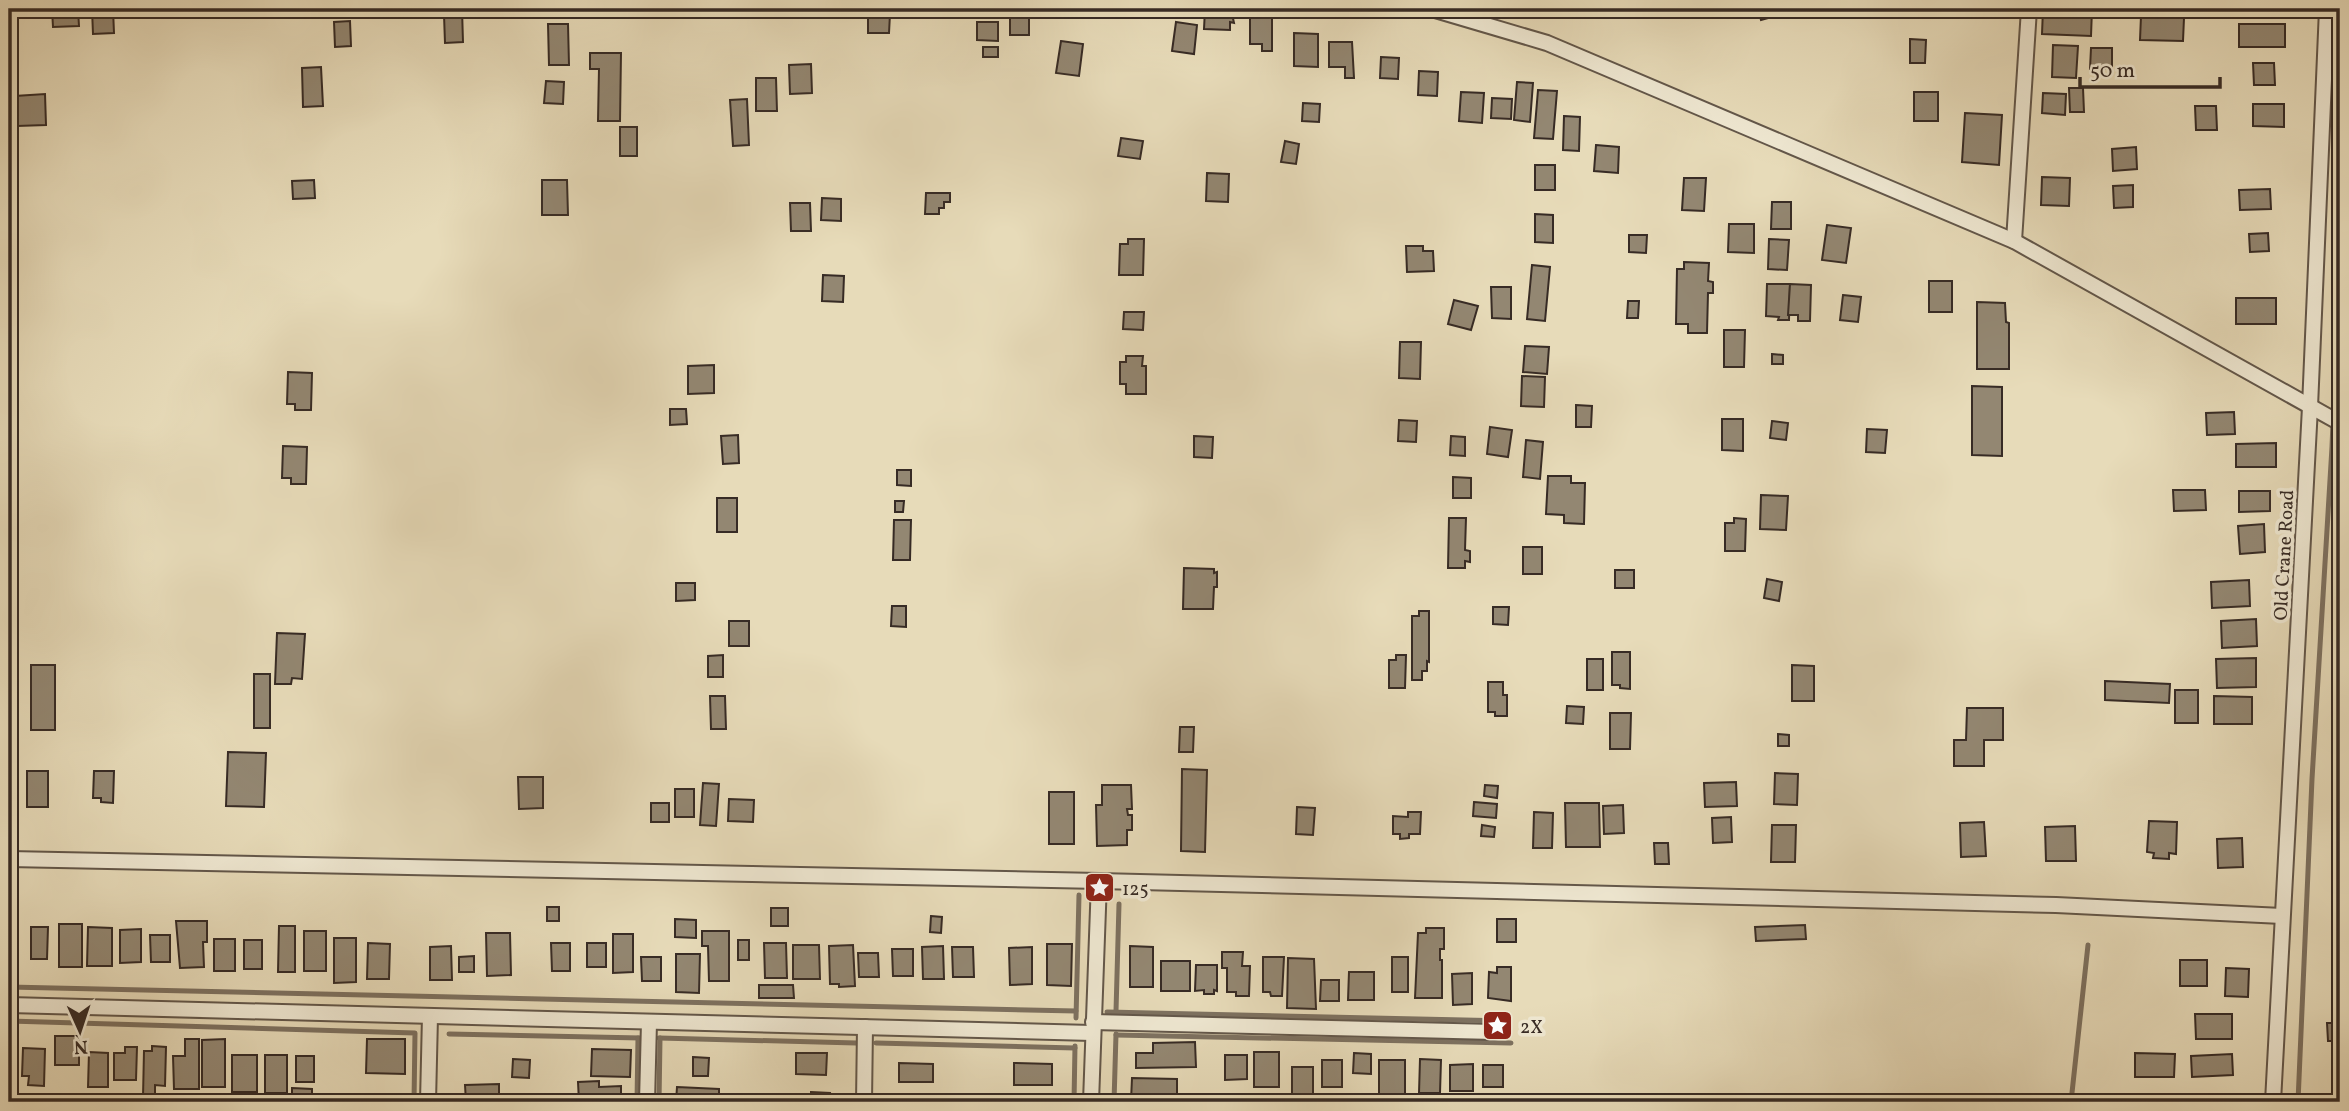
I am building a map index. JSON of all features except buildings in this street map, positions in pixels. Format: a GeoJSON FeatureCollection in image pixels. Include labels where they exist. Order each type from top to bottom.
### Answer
{"type":"FeatureCollection","features":[{"type":"Feature","properties":{"kind":"street"},"geometry":{"type":"LineString","coordinates":[[1432,9],[1548,43],[2014,241],[2340,423]]}},
{"type":"Feature","properties":{"kind":"street"},"geometry":{"type":"LineString","coordinates":[[2014,241],[2029,9]]}},
{"type":"Feature","properties":{"kind":"street","name":"Old Crane Road"},"geometry":{"type":"LineString","coordinates":[[2273,1102],[2310,407],[2327,9]]}},
{"type":"Feature","properties":{"kind":"street"},"geometry":{"type":"LineString","coordinates":[[9,859],[1099,881],[2056,905],[2283,916]]}},
{"type":"Feature","properties":{"kind":"street"},"geometry":{"type":"LineString","coordinates":[[1091,1102],[1099,881]]}},
{"type":"Feature","properties":{"kind":"street"},"geometry":{"type":"LineString","coordinates":[[9,1004],[864,1027],[1494,1032]]}},
{"type":"Feature","properties":{"kind":"street"},"geometry":{"type":"LineString","coordinates":[[428,1102],[430,1016]]}},
{"type":"Feature","properties":{"kind":"street"},"geometry":{"type":"LineString","coordinates":[[647,1102],[649,1022]]}},
{"type":"Feature","properties":{"kind":"street"},"geometry":{"type":"LineString","coordinates":[[864,1027],[864,1102]]}},
{"type":"Feature","properties":{"kind":"waterway"},"geometry":{"type":"LineString","coordinates":[[2298,1102],[2340,248]]}},
{"type":"Feature","properties":{"kind":"waterway"},"geometry":{"type":"LineString","coordinates":[[1076,1018],[1079,895]]}},
{"type":"Feature","properties":{"kind":"waterway"},"geometry":{"type":"LineString","coordinates":[[1116,1011],[1119,904]]}},
{"type":"Feature","properties":{"kind":"waterway"},"geometry":{"type":"LineString","coordinates":[[2071,1102],[2088,945]]}},
{"type":"Feature","properties":{"kind":"waterway"},"geometry":{"type":"LineString","coordinates":[[9,987],[1076,1011]]}},
{"type":"Feature","properties":{"kind":"waterway"},"geometry":{"type":"LineString","coordinates":[[1107,1012],[1509,1021]]}},
{"type":"Feature","properties":{"kind":"waterway"},"geometry":{"type":"LineString","coordinates":[[9,1021],[415,1033],[414,1102]]}},
{"type":"Feature","properties":{"kind":"waterway"},"geometry":{"type":"LineString","coordinates":[[449,1034],[641,1038]]}},
{"type":"Feature","properties":{"kind":"waterway"},"geometry":{"type":"LineString","coordinates":[[1114,1102],[1116,1034]]}},
{"type":"Feature","properties":{"kind":"waterway"},"geometry":{"type":"LineString","coordinates":[[1116,1035],[1511,1043]]}},
{"type":"Feature","properties":{"kind":"waterway"},"geometry":{"type":"LineString","coordinates":[[637,1102],[638,1038]]}},
{"type":"Feature","properties":{"kind":"waterway"},"geometry":{"type":"LineString","coordinates":[[659,1038],[856,1043]]}},
{"type":"Feature","properties":{"kind":"waterway"},"geometry":{"type":"LineString","coordinates":[[659,1102],[660,1038]]}},
{"type":"Feature","properties":{"kind":"waterway"},"geometry":{"type":"LineString","coordinates":[[876,1043],[1075,1048]]}},
{"type":"Feature","properties":{"kind":"waterway"},"geometry":{"type":"LineString","coordinates":[[1074,1102],[1075,1046]]}},
{"type":"Feature","properties":{"kind":"place","name":"125"},"geometry":{"type":"Point","coordinates":[1099,888]}},
{"type":"Feature","properties":{"kind":"place","name":"2X"},"geometry":{"type":"Point","coordinates":[1497,1026]}}]}
